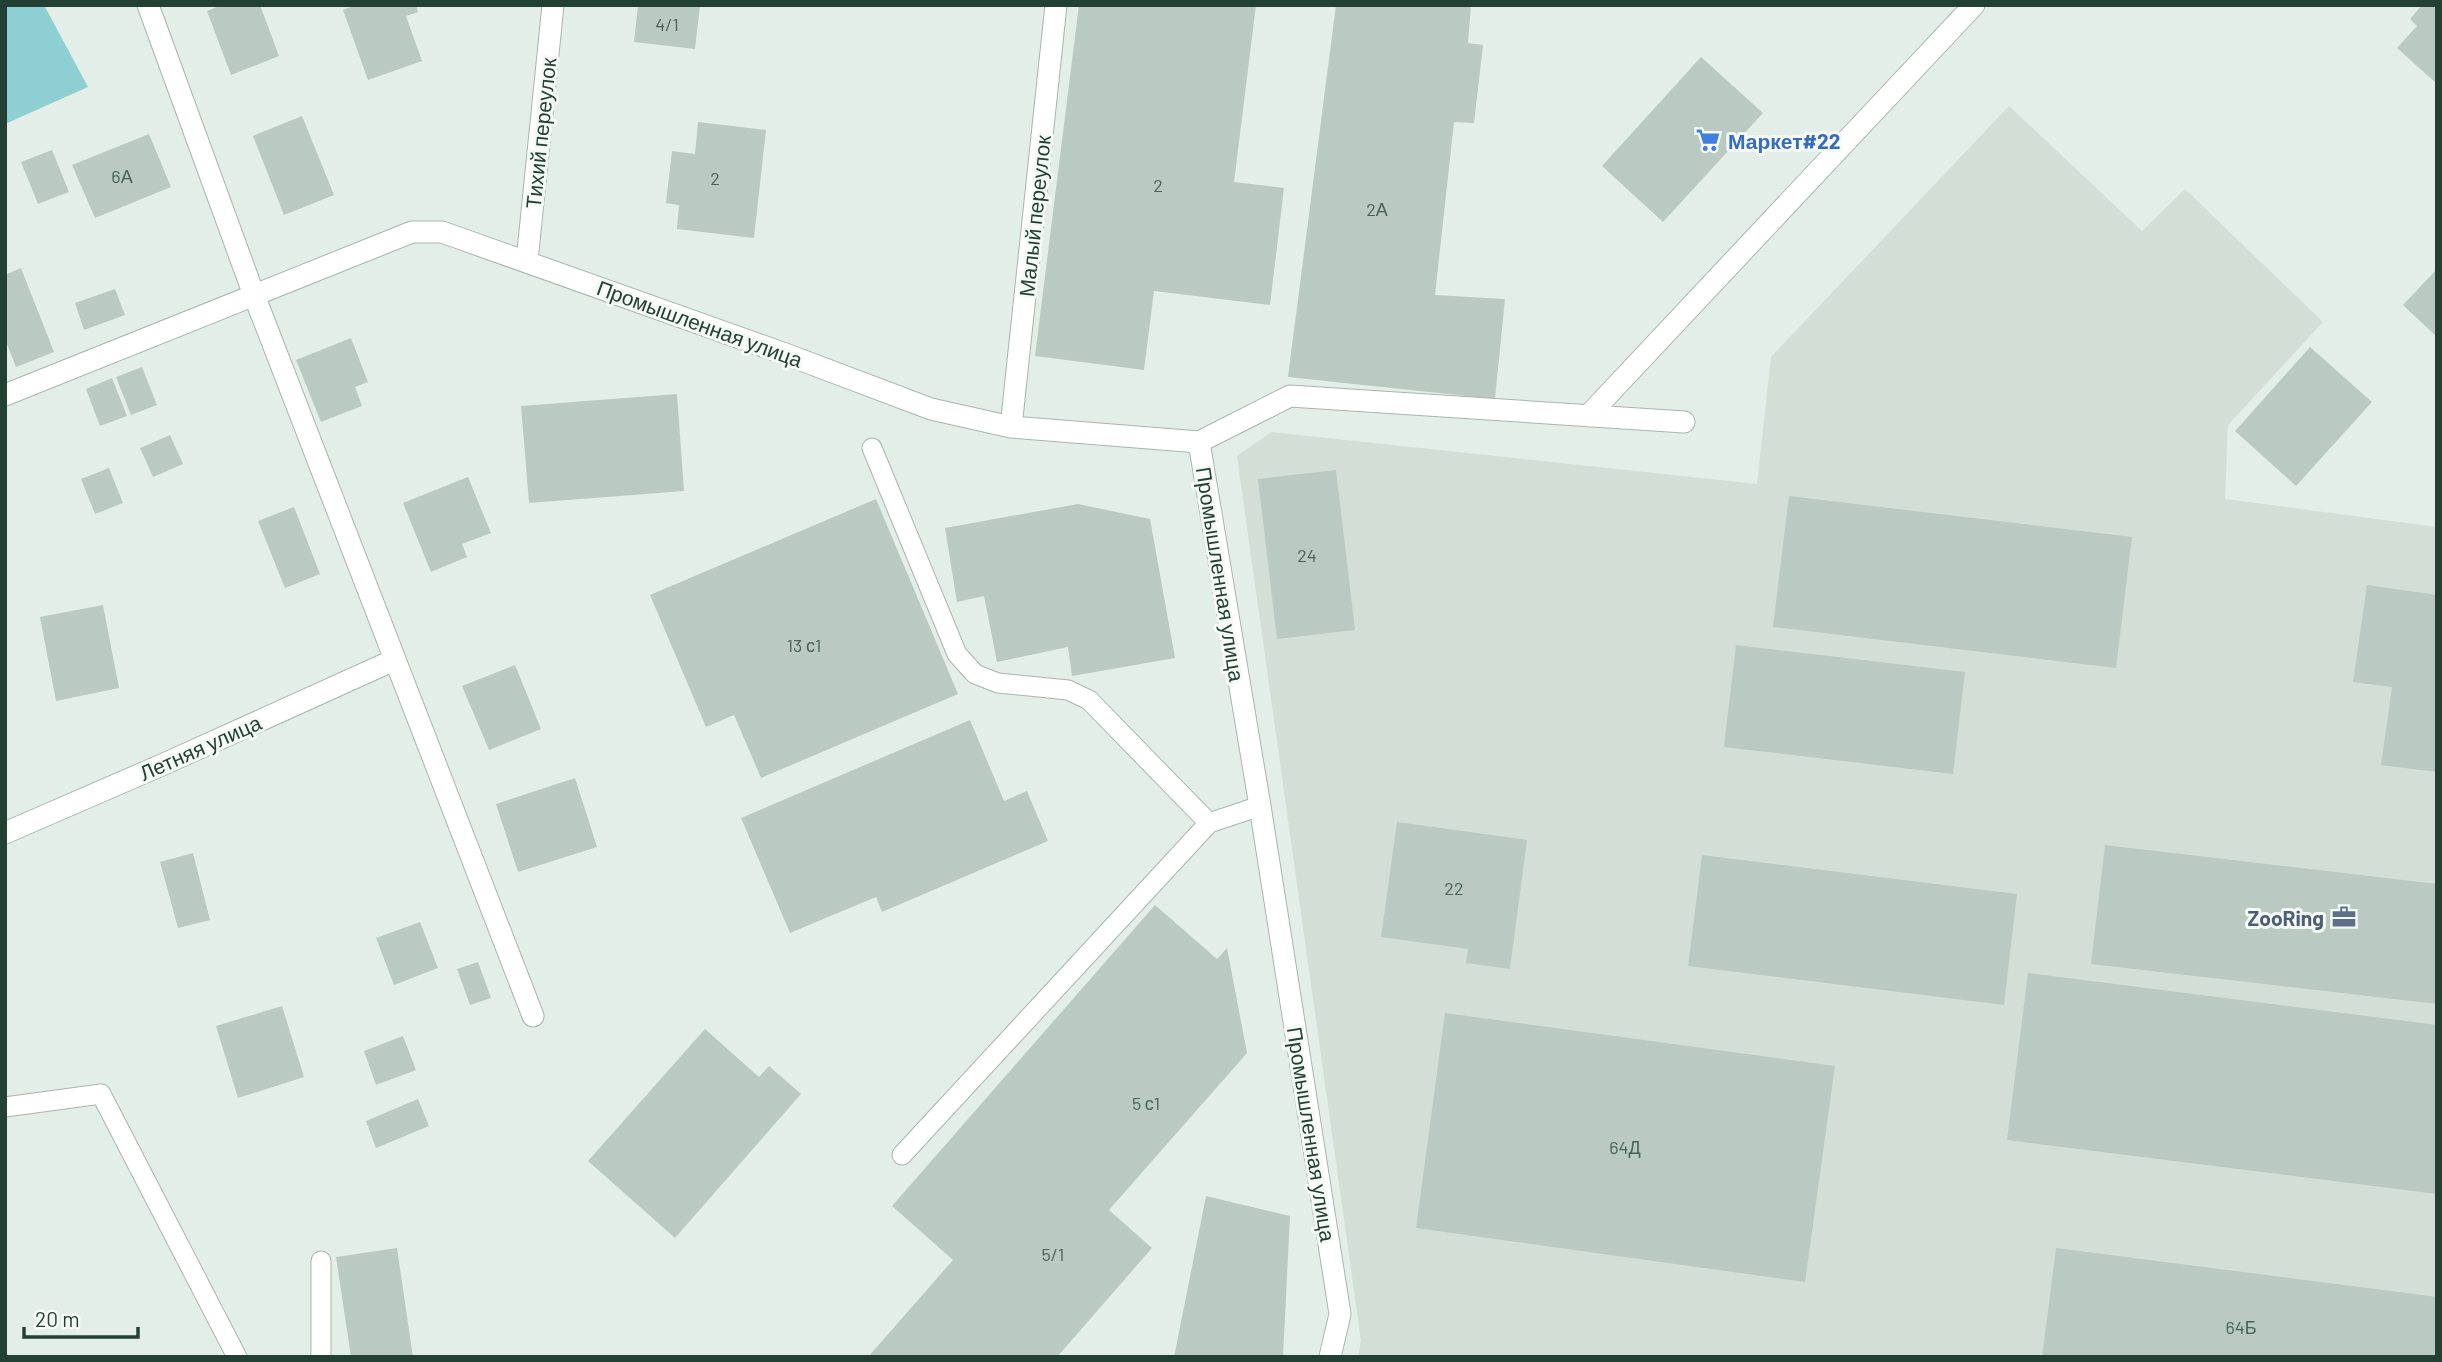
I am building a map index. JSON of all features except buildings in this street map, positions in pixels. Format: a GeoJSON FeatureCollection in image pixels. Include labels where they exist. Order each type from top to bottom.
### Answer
{"type":"FeatureCollection","features":[{"type":"Feature","properties":{"kind":"street"},"geometry":{"type":"LineString","coordinates":[[148,5],[254,295],[533,1016]]}},
{"type":"Feature","properties":{"kind":"street","name":"Тихий переулок"},"geometry":{"type":"LineString","coordinates":[[527,261],[553,5]]}},
{"type":"Feature","properties":{"kind":"street","name":"Малый переулок"},"geometry":{"type":"LineString","coordinates":[[1011,427],[1056,5]]}},
{"type":"Feature","properties":{"kind":"street"},"geometry":{"type":"LineString","coordinates":[[1588,416],[1974,5]]}},
{"type":"Feature","properties":{"kind":"street","name":"Промышленная улица"},"geometry":{"type":"LineString","coordinates":[[5,394],[412,232],[442,232],[788,355],[931,409],[1011,427],[1199,442],[1260,806],[1340,1314],[1330,1357]]}},
{"type":"Feature","properties":{"kind":"street"},"geometry":{"type":"LineString","coordinates":[[1199,442],[1290,396],[1684,422]]}},
{"type":"Feature","properties":{"kind":"street","name":"Летняя улица"},"geometry":{"type":"LineString","coordinates":[[5,833],[394,660]]}},
{"type":"Feature","properties":{"kind":"lane"},"geometry":{"type":"LineString","coordinates":[[872,448],[957,654],[975,674],[998,683],[1068,690],[1090,700],[1209,823]]}},
{"type":"Feature","properties":{"kind":"lane"},"geometry":{"type":"LineString","coordinates":[[902,1155],[1209,823],[1260,806]]}},
{"type":"Feature","properties":{"kind":"lane"},"geometry":{"type":"LineString","coordinates":[[5,1107],[101,1094],[237,1357]]}},
{"type":"Feature","properties":{"kind":"lane"},"geometry":{"type":"LineString","coordinates":[[321,1261],[321,1357]]}},
{"type":"Feature","properties":{"kind":"shaded area"},"geometry":{"type":"Polygon","coordinates":[[[2009,106],[2142,231],[2185,189],[2323,322],[2228,425],[2225,499],[2437,527],[2437,1357],[1358,1357],[1361,1341],[1237,456],[1271,432],[1757,484],[1771,357],[2009,106]]]}},
{"type":"Feature","properties":{"kind":"water"},"geometry":{"type":"Polygon","coordinates":[[[5,5],[44,5],[88,87],[5,124],[5,5]]]}},
{"type":"Feature","properties":{"kind":"place","name":"Маркет#22"},"geometry":{"type":"Point","coordinates":[1708,140]}},
{"type":"Feature","properties":{"kind":"place","name":"ZooRing"},"geometry":{"type":"Point","coordinates":[2344,917]}}]}
